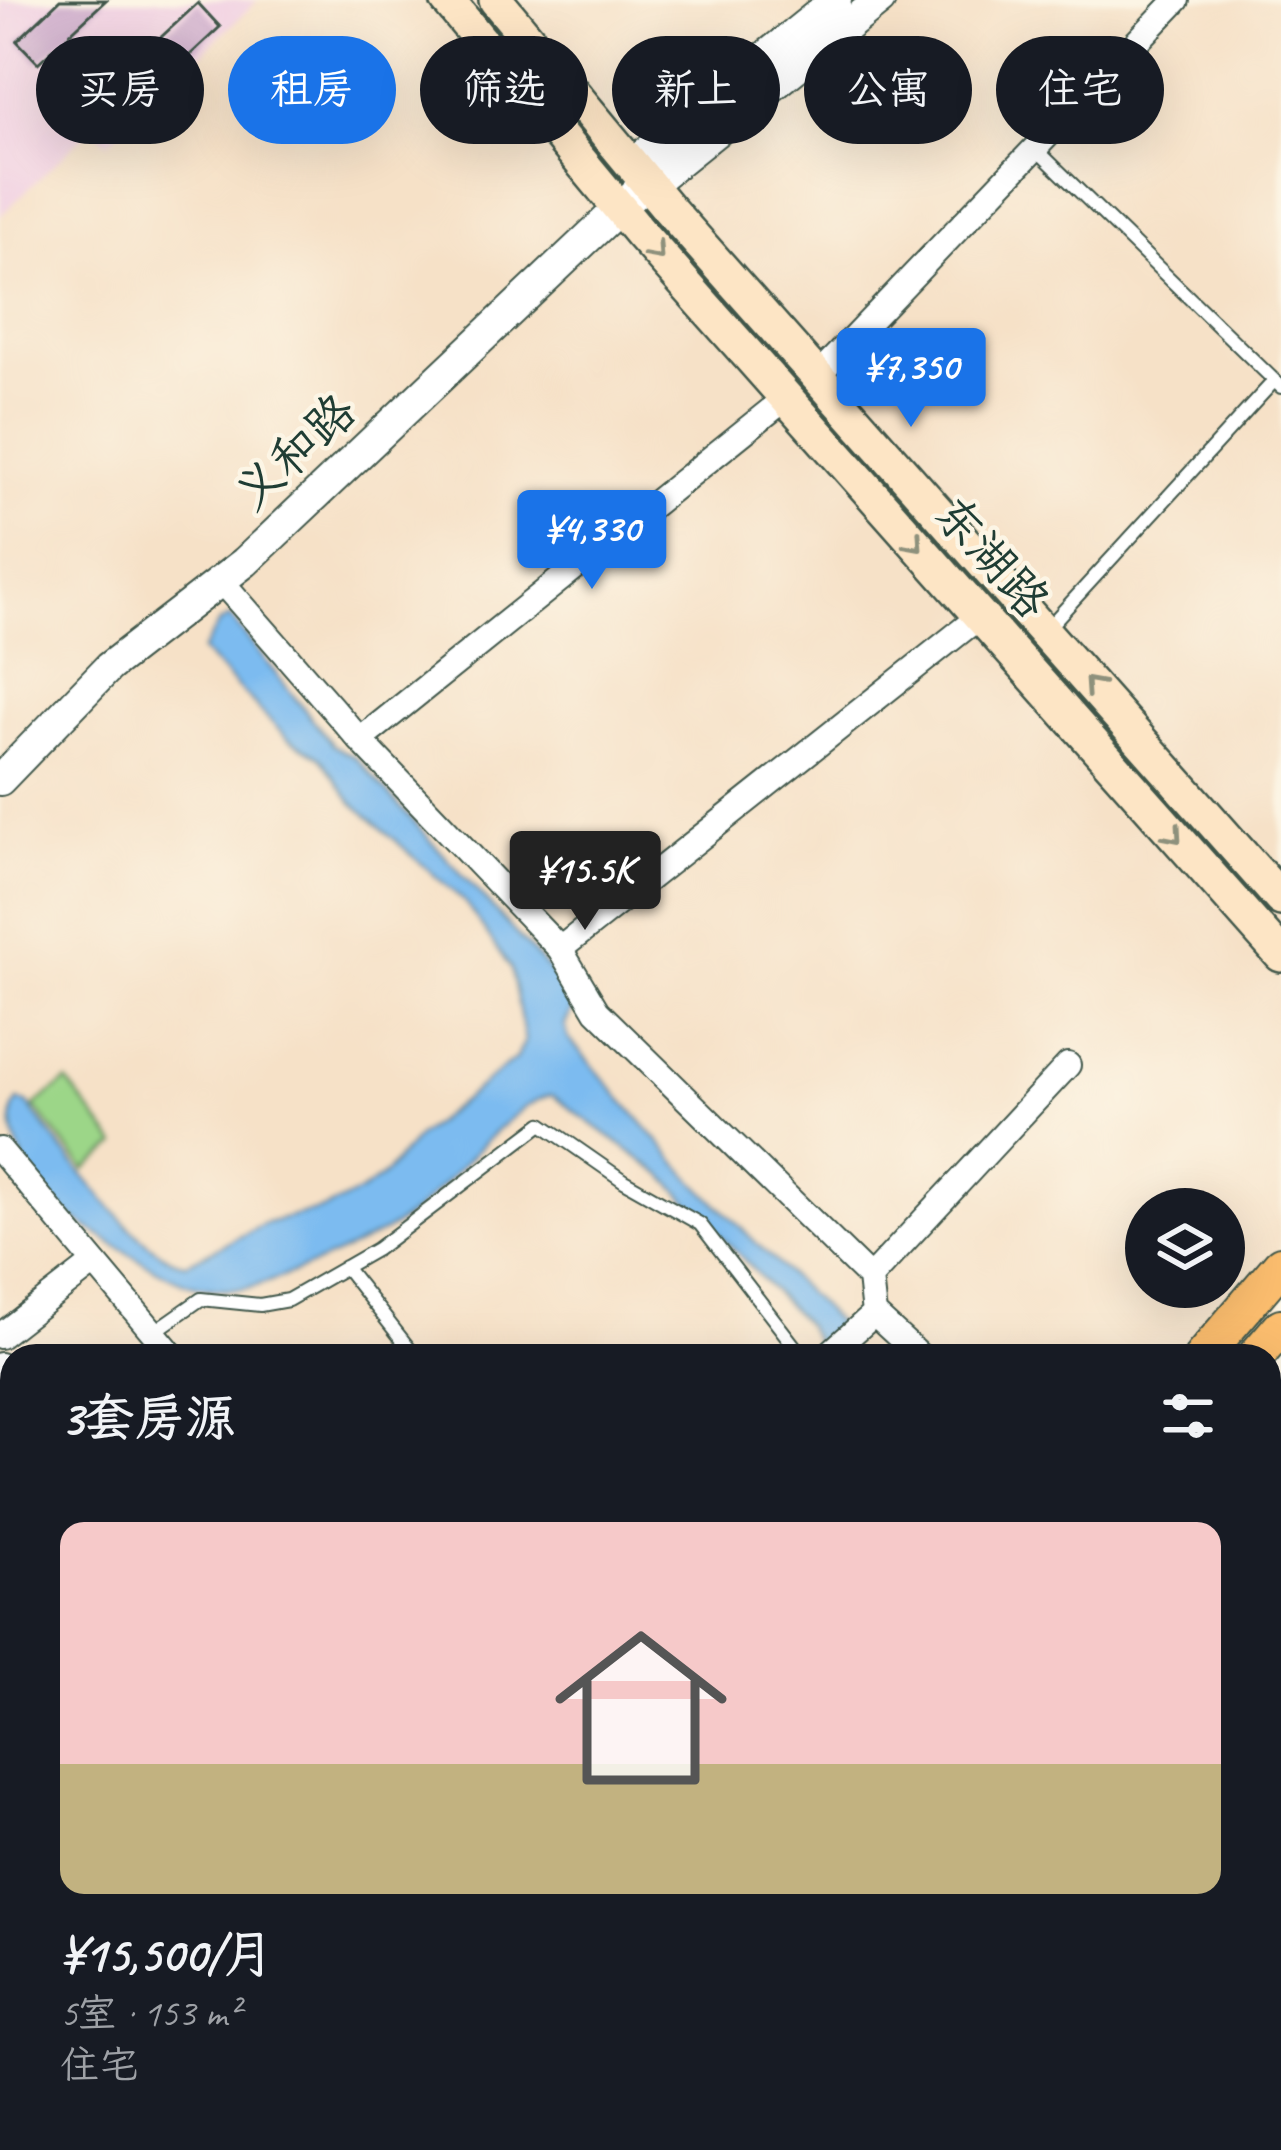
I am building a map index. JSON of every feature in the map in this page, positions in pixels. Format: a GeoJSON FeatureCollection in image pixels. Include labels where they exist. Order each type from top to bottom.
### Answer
{"type":"FeatureCollection","features":[{"type":"Feature","properties":{"kind":"main road","name":"东湖路"},"geometry":{"type":"LineString","coordinates":[[447,0],[620,208],[1281,955]]}},
{"type":"Feature","properties":{"kind":"main road","name":"东湖路"},"geometry":{"type":"LineString","coordinates":[[496,0],[642,177],[1281,898]]}},
{"type":"Feature","properties":{"kind":"main road"},"geometry":{"type":"LineString","coordinates":[[1214,1344],[1281,1265]]}},
{"type":"Feature","properties":{"kind":"street"},"geometry":{"type":"LineString","coordinates":[[642,177],[836,0]]}},
{"type":"Feature","properties":{"kind":"street"},"geometry":{"type":"LineString","coordinates":[[642,177],[880,0]]}},
{"type":"Feature","properties":{"kind":"street"},"geometry":{"type":"LineString","coordinates":[[818,376],[1177,0]]}},
{"type":"Feature","properties":{"kind":"street","name":"义和路"},"geometry":{"type":"LineString","coordinates":[[0,780],[110,667],[222,582],[620,208],[642,177]]}},
{"type":"Feature","properties":{"kind":"street"},"geometry":{"type":"LineString","coordinates":[[360,740],[787,398]]}},
{"type":"Feature","properties":{"kind":"street"},"geometry":{"type":"LineString","coordinates":[[222,582],[360,740],[560,949],[597,1011],[870,1278],[874,1314],[907,1344]]}},
{"type":"Feature","properties":{"kind":"street"},"geometry":{"type":"LineString","coordinates":[[560,949],[980,616]]}},
{"type":"Feature","properties":{"kind":"street"},"geometry":{"type":"LineString","coordinates":[[870,1278],[1068,1065]]}},
{"type":"Feature","properties":{"kind":"street"},"geometry":{"type":"LineString","coordinates":[[0,1150],[163,1344]]}},
{"type":"Feature","properties":{"kind":"street"},"geometry":{"type":"LineString","coordinates":[[0,1336],[93,1264]]}},
{"type":"Feature","properties":{"kind":"street"},"geometry":{"type":"LineString","coordinates":[[840,1344],[874,1314]]}},
{"type":"Feature","properties":{"kind":"lane"},"geometry":{"type":"LineString","coordinates":[[1034,147],[1278,384],[1044,632]]}},
{"type":"Feature","properties":{"kind":"lane"},"geometry":{"type":"LineString","coordinates":[[153,1332],[194,1301],[260,1305],[289,1300],[377,1249],[542,1124],[700,1224],[793,1344]]}},
{"type":"Feature","properties":{"kind":"lane"},"geometry":{"type":"LineString","coordinates":[[346,1267],[406,1344]]}},
{"type":"Feature","properties":{"kind":"shaded area"},"geometry":{"type":"Polygon","coordinates":[[[0,0],[258,0],[204,51],[204,36],[36,36],[36,144],[75,144],[0,216],[0,0]]]}},
{"type":"Feature","properties":{"kind":"green space"},"geometry":{"type":"Polygon","coordinates":[[[67,1081],[117,1145],[85,1170],[34,1106],[67,1081]]]}},
{"type":"Feature","properties":{"kind":"water"},"geometry":{"type":"Polygon","coordinates":[[[230,617],[333,745],[356,758],[566,989],[573,1007],[565,1025],[568,1038],[691,1178],[842,1328],[824,1344],[817,1344],[805,1324],[664,1176],[552,1095],[518,1112],[399,1222],[338,1254],[247,1288],[204,1288],[175,1279],[93,1231],[43,1191],[15,1137],[13,1111],[18,1101],[27,1103],[125,1222],[169,1258],[187,1263],[267,1223],[327,1208],[362,1191],[384,1175],[418,1136],[516,1058],[525,1041],[511,969],[465,902],[352,802],[321,758],[287,738],[202,651],[219,623],[230,617]]]}},
{"type":"Feature","properties":{"kind":"building"},"geometry":{"type":"Polygon","coordinates":[[[60,0],[106,0],[67,36],[36,36],[36,61],[17,41],[60,0]]]}},
{"type":"Feature","properties":{"kind":"building"},"geometry":{"type":"Polygon","coordinates":[[[198,3],[220,27],[204,42],[204,36],[162,36],[198,3]]]}}]}
